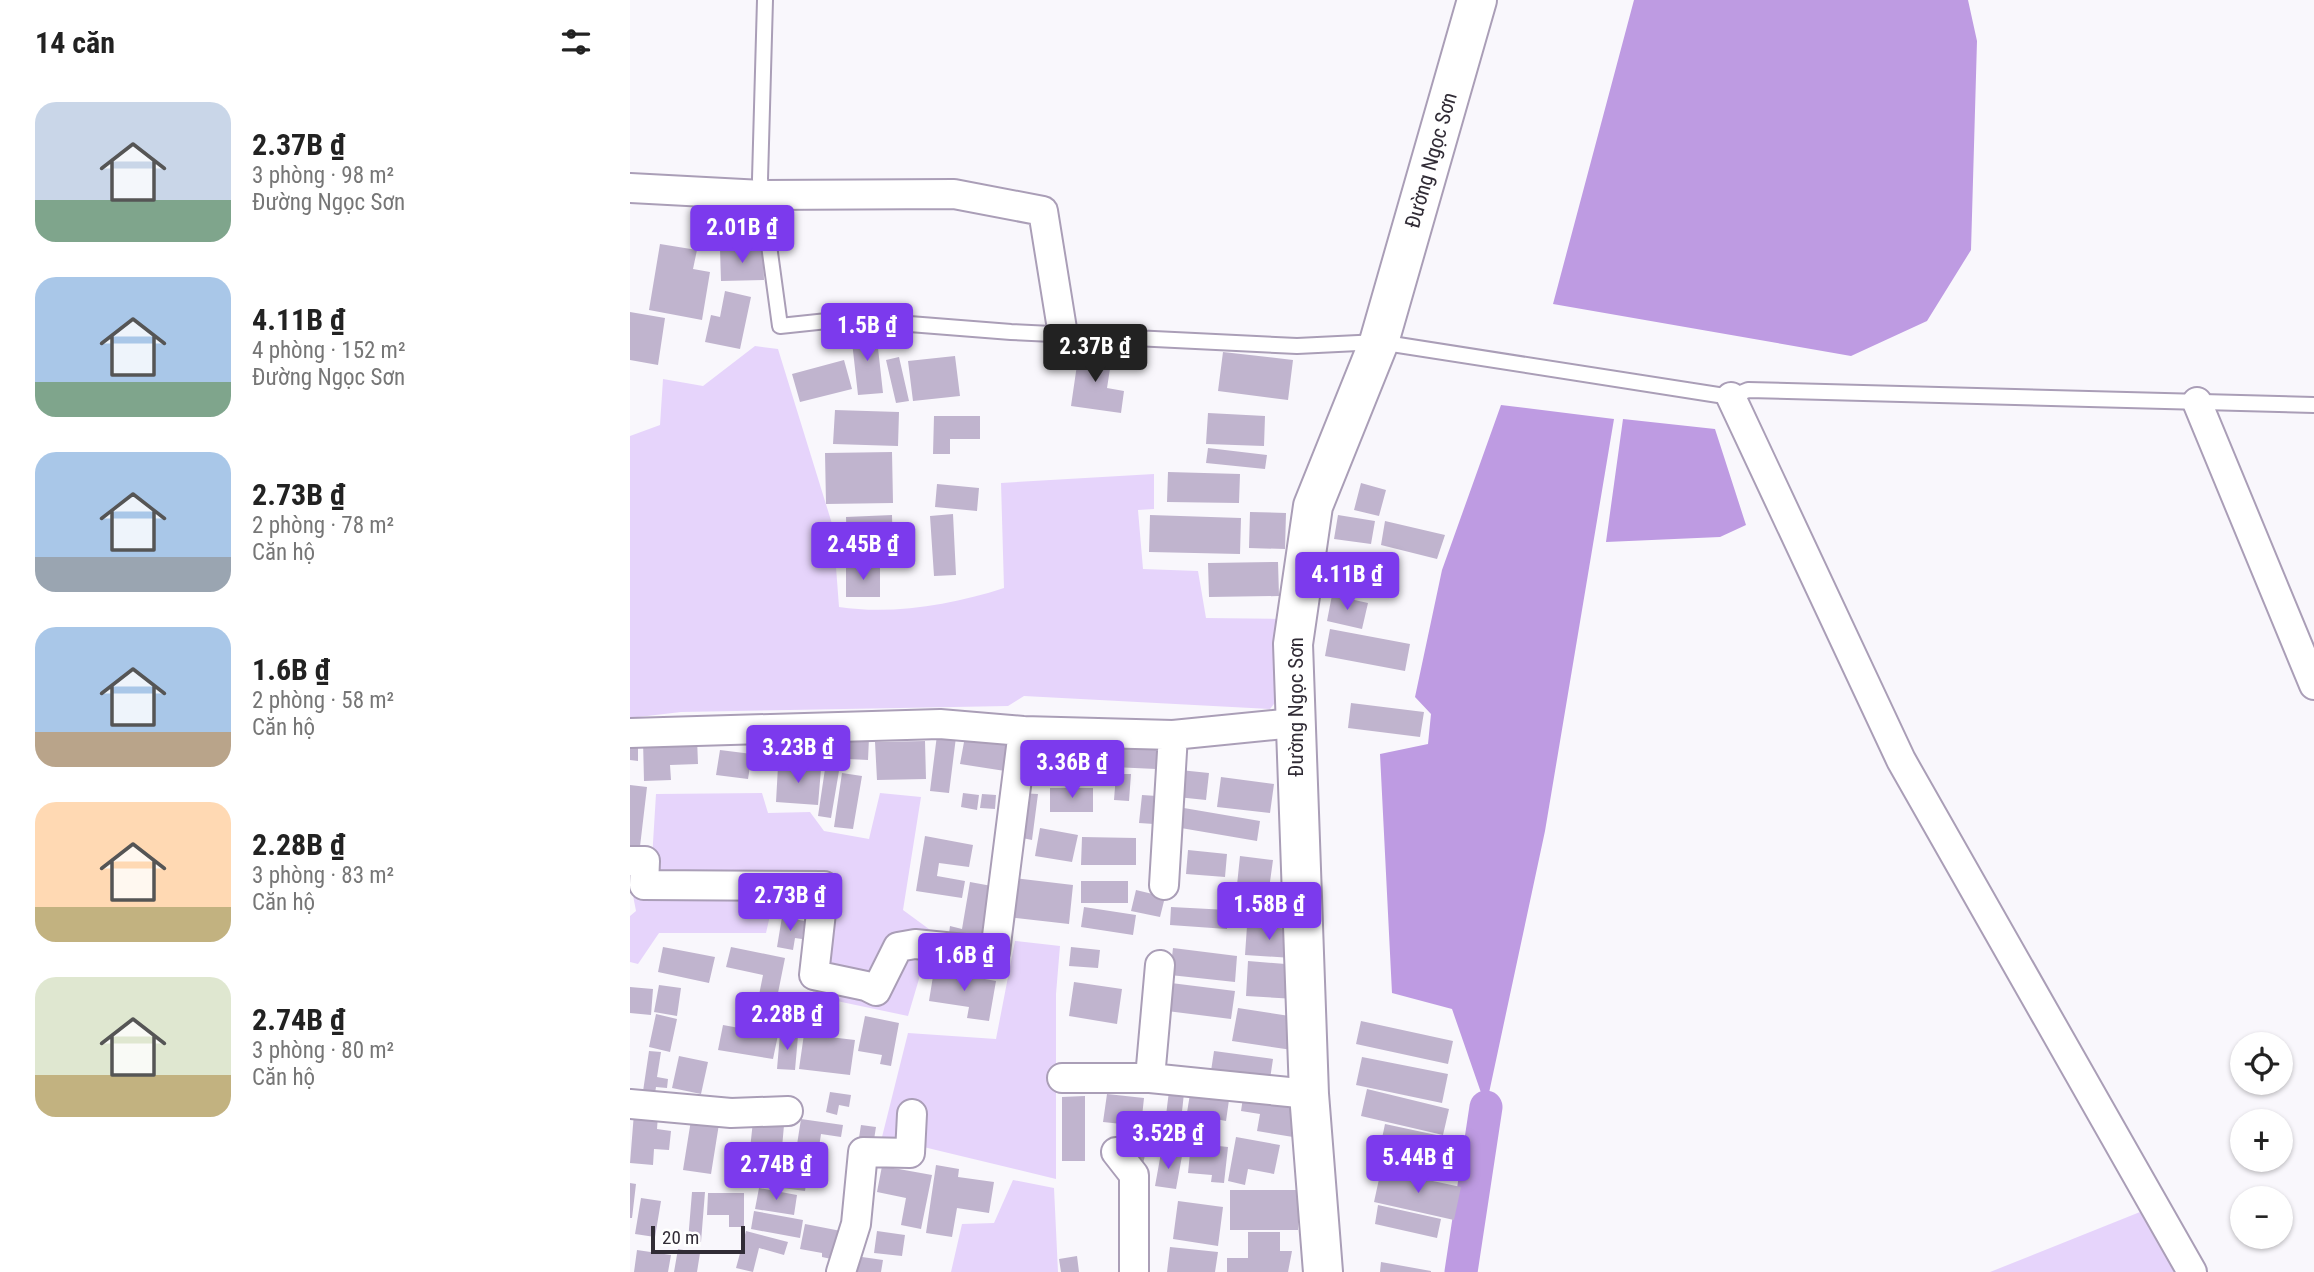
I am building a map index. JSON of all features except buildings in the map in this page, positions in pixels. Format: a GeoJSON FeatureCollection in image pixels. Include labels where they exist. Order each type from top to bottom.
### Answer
{"type":"FeatureCollection","features":[{"type":"Feature","properties":{"kind":"main road","name":"Đường Ngọc Sơn"},"geometry":{"type":"LineString","coordinates":[[1323,1272],[1309,1094],[1293,644],[1313,506],[1379,342],[1477,0]]}},
{"type":"Feature","properties":{"kind":"street"},"geometry":{"type":"LineString","coordinates":[[630,188],[762,195],[954,194],[1042,211],[1063,335]]}},
{"type":"Feature","properties":{"kind":"street"},"geometry":{"type":"LineString","coordinates":[[1731,397],[1900,760],[2192,1272]]}},
{"type":"Feature","properties":{"kind":"street"},"geometry":{"type":"LineString","coordinates":[[2197,402],[2314,685]]}},
{"type":"Feature","properties":{"kind":"street"},"geometry":{"type":"LineString","coordinates":[[630,733],[940,724],[1023,731],[1172,735],[1294,723]]}},
{"type":"Feature","properties":{"kind":"street"},"geometry":{"type":"LineString","coordinates":[[630,861],[645,861],[644,884],[824,886],[814,975],[866,986],[876,991],[898,947],[915,944],[995,952],[1023,731]]}},
{"type":"Feature","properties":{"kind":"street"},"geometry":{"type":"LineString","coordinates":[[1164,885],[1172,735]]}},
{"type":"Feature","properties":{"kind":"street"},"geometry":{"type":"LineString","coordinates":[[1150,1078],[1160,965]]}},
{"type":"Feature","properties":{"kind":"street"},"geometry":{"type":"LineString","coordinates":[[1062,1078],[1150,1078],[1309,1094]]}},
{"type":"Feature","properties":{"kind":"street"},"geometry":{"type":"LineString","coordinates":[[630,1104],[731,1113],[788,1111]]}},
{"type":"Feature","properties":{"kind":"street"},"geometry":{"type":"LineString","coordinates":[[841,1272],[856,1224],[863,1152],[910,1153],[912,1114]]}},
{"type":"Feature","properties":{"kind":"street"},"geometry":{"type":"LineString","coordinates":[[1116,1152],[1134,1175],[1134,1272]]}},
{"type":"Feature","properties":{"kind":"lane"},"geometry":{"type":"LineString","coordinates":[[765,0],[760,179],[780,326],[846,319],[1063,335],[1297,346],[1379,342],[1731,397],[1748,390],[2314,405]]}},
{"type":"Feature","properties":{"kind":"shaded area"},"geometry":{"type":"Polygon","coordinates":[[[1634,0],[1968,0],[1977,41],[1971,250],[1927,321],[1851,356],[1553,304],[1634,0]]]}},
{"type":"Feature","properties":{"kind":"shaded area"},"geometry":{"type":"Polygon","coordinates":[[[755,346],[778,349],[833,527],[839,607],[880,610],[922,607],[1004,588],[1001,483],[1154,474],[1154,509],[1138,510],[1143,569],[1198,571],[1206,618],[1282,619],[1281,695],[1270,709],[1024,696],[1008,706],[681,712],[630,718],[630,436],[660,425],[663,379],[703,386],[755,346]]]}},
{"type":"Feature","properties":{"kind":"shaded area"},"geometry":{"type":"Polygon","coordinates":[[[1501,405],[1614,419],[1545,831],[1486,1107],[1452,1009],[1392,993],[1380,754],[1428,744],[1431,714],[1415,697],[1442,570],[1501,405]]]}},
{"type":"Feature","properties":{"kind":"shaded area"},"geometry":{"type":"Polygon","coordinates":[[[1623,419],[1715,429],[1746,525],[1720,537],[1606,542],[1623,419]]]}},
{"type":"Feature","properties":{"kind":"shaded area"},"geometry":{"type":"Polygon","coordinates":[[[762,793],[768,813],[810,812],[824,831],[869,839],[880,793],[921,797],[903,910],[933,932],[908,1016],[813,996],[810,901],[774,898],[766,933],[659,933],[638,964],[630,962],[630,916],[636,911],[630,880],[630,860],[652,859],[656,794],[762,793]]]}},
{"type":"Feature","properties":{"kind":"shaded area"},"geometry":{"type":"Polygon","coordinates":[[[1015,941],[1060,946],[1056,994],[1056,1179],[882,1137],[908,1033],[996,1039],[1015,941]]]}},
{"type":"Feature","properties":{"kind":"shaded area"},"geometry":{"type":"Polygon","coordinates":[[[1013,1180],[1054,1188],[1058,1272],[951,1272],[962,1224],[994,1223],[1013,1180]]]}},
{"type":"Feature","properties":{"kind":"shaded area"},"geometry":{"type":"Polygon","coordinates":[[[2140,1212],[2174,1272],[1990,1272],[2140,1212]]]}},
{"type":"Feature","properties":{"kind":"waterway"},"geometry":{"type":"LineString","coordinates":[[1461,1272],[1486,1107]]}}]}
